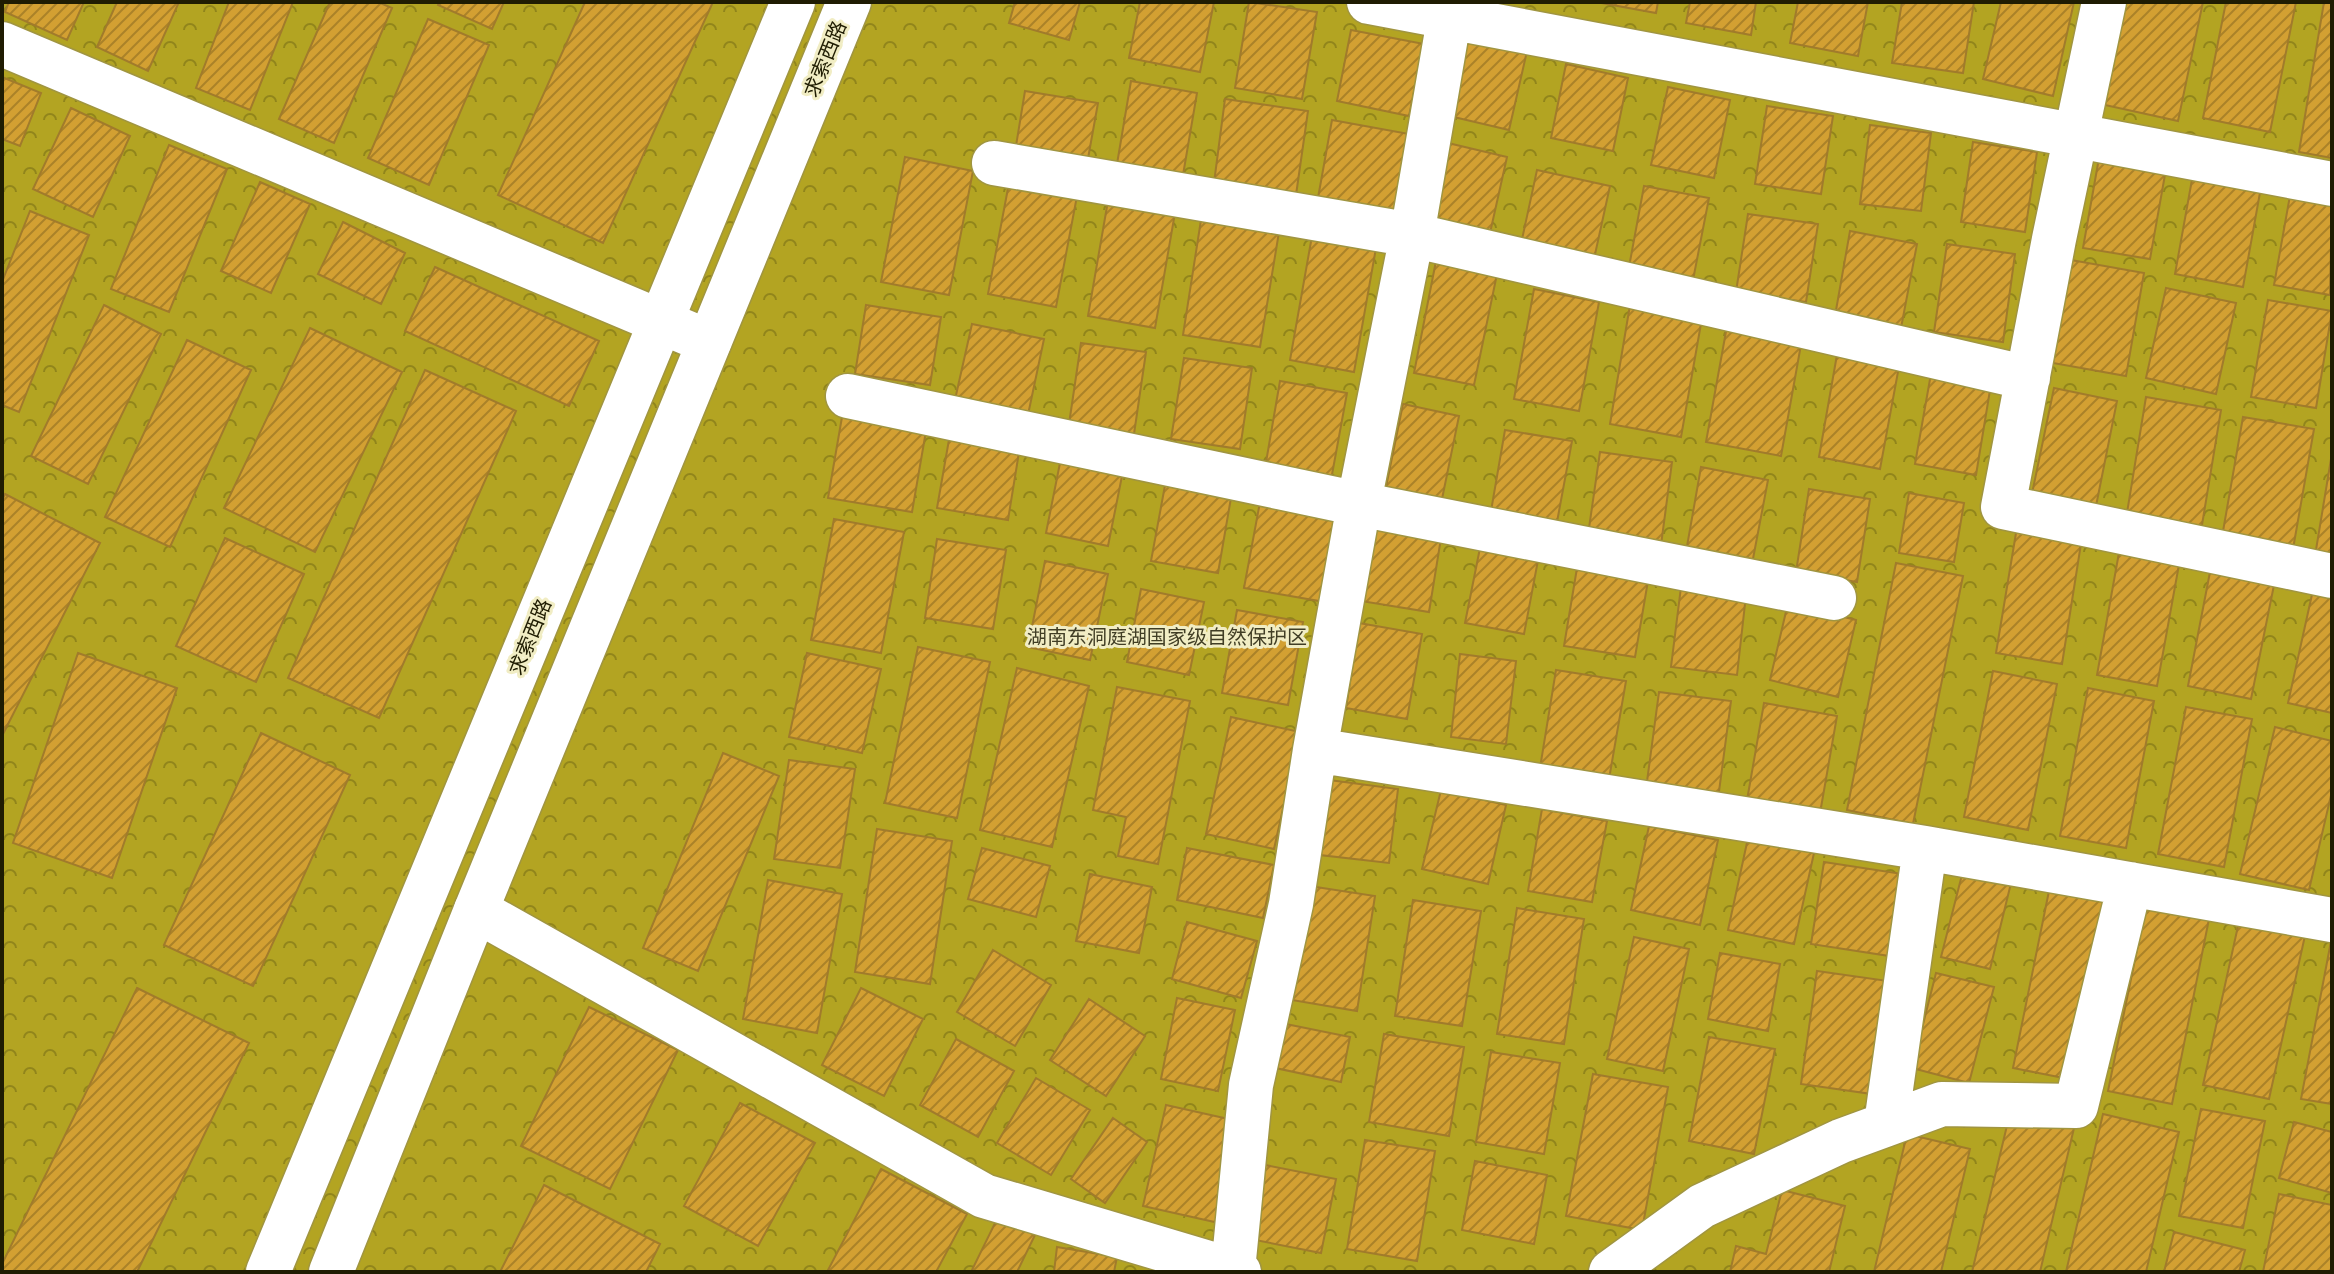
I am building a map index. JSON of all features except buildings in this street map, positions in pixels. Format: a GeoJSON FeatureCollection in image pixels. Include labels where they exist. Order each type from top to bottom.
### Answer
{"type":"FeatureCollection","features":[{"type":"Feature","properties":{"kind":"street","name":"求索西路"},"geometry":{"type":"LineString","coordinates":[[268,1272],[793,2]]}},
{"type":"Feature","properties":{"kind":"street","name":"求索西路"},"geometry":{"type":"LineString","coordinates":[[331,1272],[476,910],[849,2]]}},
{"type":"Feature","properties":{"kind":"street"},"geometry":{"type":"LineString","coordinates":[[1369,2],[1450,10],[2332,184]]}},
{"type":"Feature","properties":{"kind":"street"},"geometry":{"type":"LineString","coordinates":[[2104,2],[2003,507],[2332,576]]}},
{"type":"Feature","properties":{"kind":"street"},"geometry":{"type":"LineString","coordinates":[[476,910],[984,1196],[1236,1271],[1251,1085],[1291,904],[1315,750],[1412,235],[1450,10]]}},
{"type":"Feature","properties":{"kind":"street"},"geometry":{"type":"LineString","coordinates":[[2,44],[709,342]]}},
{"type":"Feature","properties":{"kind":"street"},"geometry":{"type":"LineString","coordinates":[[994,163],[1412,235],[2028,378]]}},
{"type":"Feature","properties":{"kind":"street"},"geometry":{"type":"LineString","coordinates":[[848,396],[1359,504],[1834,598]]}},
{"type":"Feature","properties":{"kind":"street"},"geometry":{"type":"LineString","coordinates":[[1315,750],[1925,848],[2332,920]]}},
{"type":"Feature","properties":{"kind":"street"},"geometry":{"type":"LineString","coordinates":[[1886,1124],[1925,848]]}},
{"type":"Feature","properties":{"kind":"street"},"geometry":{"type":"LineString","coordinates":[[1611,1272],[1702,1206],[1841,1141],[1942,1104],[2076,1106],[2130,884]]}},
{"type":"Feature","properties":{"kind":"green space","name":"湖南东洞庭湖国家级自然保护区"},"geometry":{"type":"Polygon","coordinates":[[[2,2],[2332,2],[2332,1272],[2,1272],[2,2]]]}}]}
